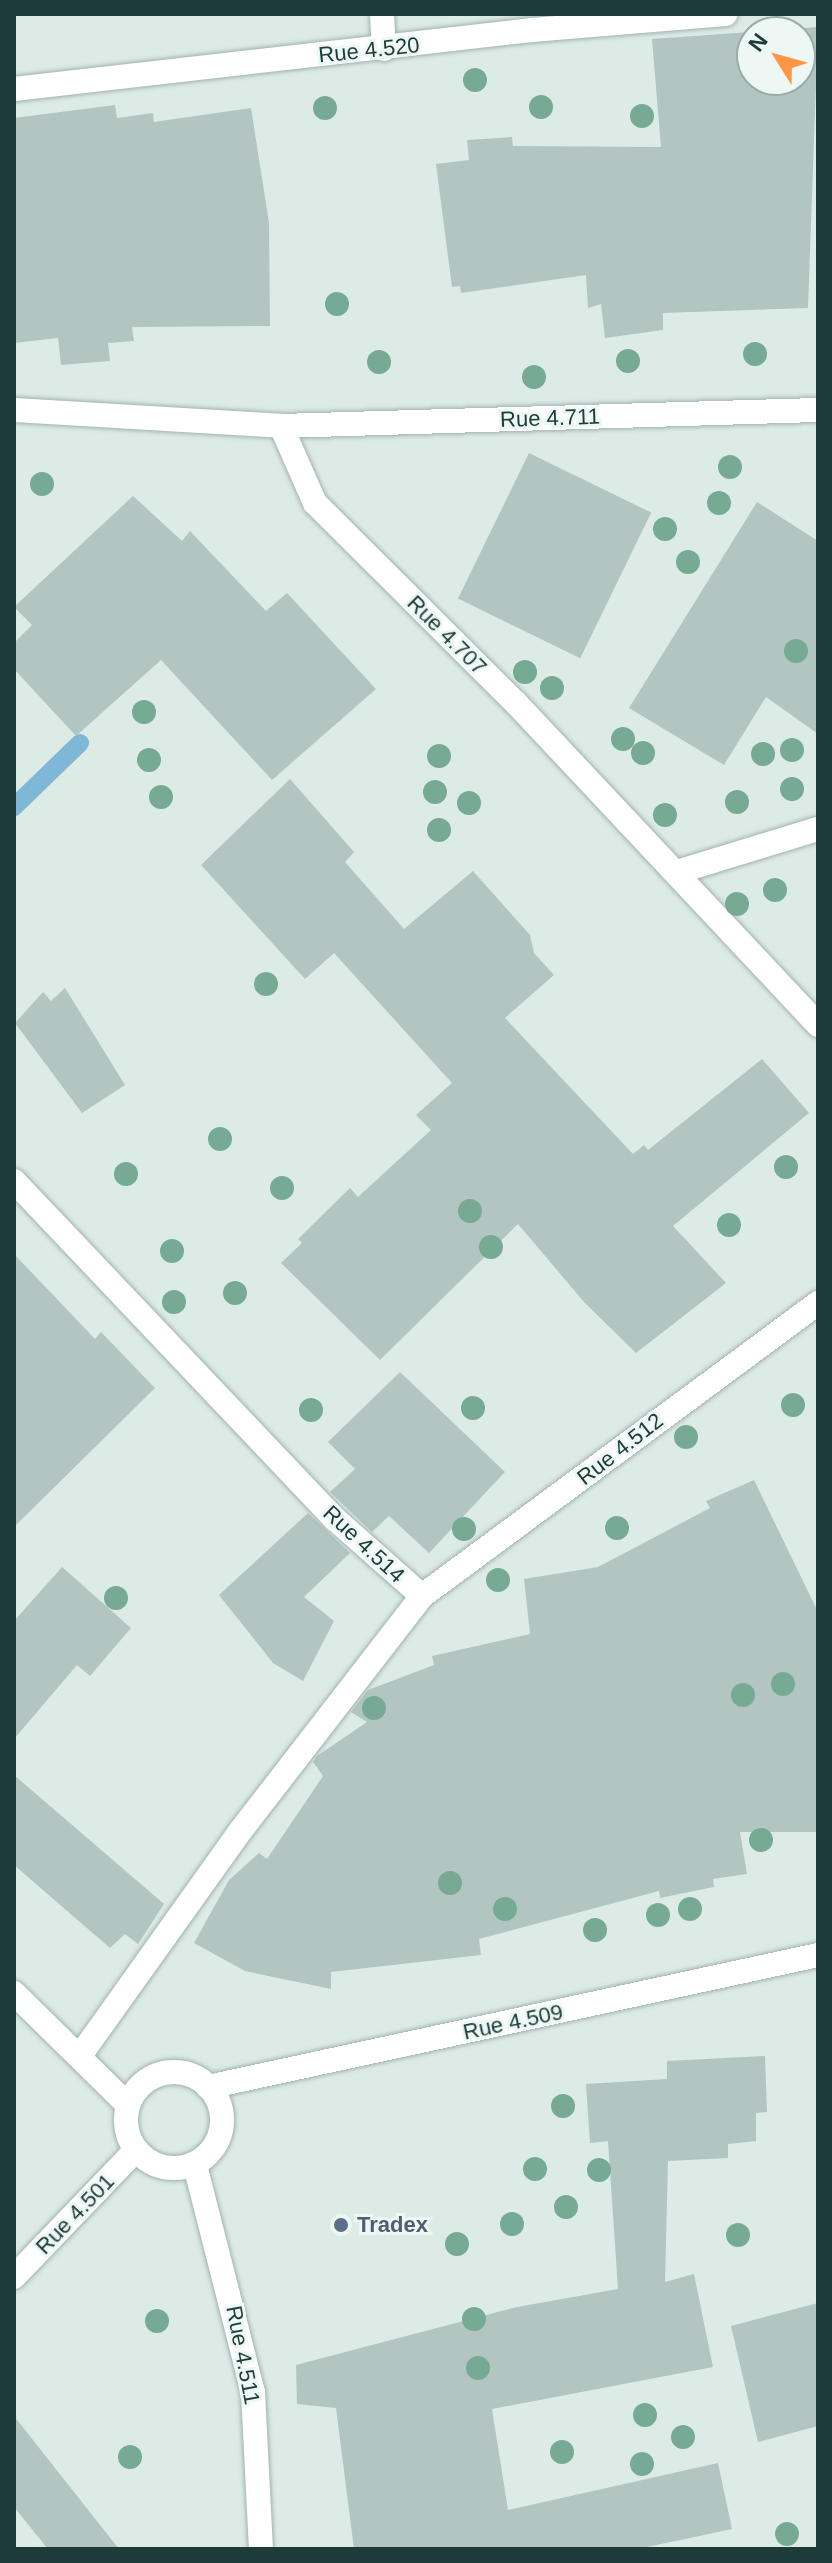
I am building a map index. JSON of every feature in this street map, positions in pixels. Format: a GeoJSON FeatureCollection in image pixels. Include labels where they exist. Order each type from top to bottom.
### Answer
{"type":"FeatureCollection","features":[{"type":"Feature","properties":{"kind":"street"},"geometry":{"type":"LineString","coordinates":[[382,14],[384,49]]}},
{"type":"Feature","properties":{"kind":"street","name":"Rue 4.520"},"geometry":{"type":"LineString","coordinates":[[14,89],[532,30],[725,14]]}},
{"type":"Feature","properties":{"kind":"street"},"geometry":{"type":"LineString","coordinates":[[14,410],[281,426]]}},
{"type":"Feature","properties":{"kind":"street","name":"Rue 4.711"},"geometry":{"type":"LineString","coordinates":[[281,426],[818,410]]}},
{"type":"Feature","properties":{"kind":"street","name":"Rue 4.707"},"geometry":{"type":"LineString","coordinates":[[281,426],[315,503],[677,872],[818,1025]]}},
{"type":"Feature","properties":{"kind":"street"},"geometry":{"type":"LineString","coordinates":[[677,872],[818,829]]}},
{"type":"Feature","properties":{"kind":"street","name":"Rue 4.514"},"geometry":{"type":"LineString","coordinates":[[14,1181],[335,1519],[422,1596],[241,1830],[81,2054]]}},
{"type":"Feature","properties":{"kind":"street","name":"Rue 4.512"},"geometry":{"type":"LineString","coordinates":[[422,1596],[818,1303]]}},
{"type":"Feature","properties":{"kind":"street","name":"Rue 4.509"},"geometry":{"type":"LineString","coordinates":[[208,2087],[818,1955]]}},
{"type":"Feature","properties":{"kind":"street"},"geometry":{"type":"LineString","coordinates":[[14,1993],[81,2054],[127,2104]]}},
{"type":"Feature","properties":{"kind":"street"},"geometry":{"type":"LineString","coordinates":[[177,2071],[208,2087],[222,2109],[222,2131],[212,2151],[195,2165],[173,2170],[152,2165],[135,2151],[125,2128],[127,2104],[138,2086],[156,2075],[177,2071]]}},
{"type":"Feature","properties":{"kind":"street","name":"Rue 4.501"},"geometry":{"type":"LineString","coordinates":[[14,2277],[135,2151]]}},
{"type":"Feature","properties":{"kind":"street","name":"Rue 4.511"},"geometry":{"type":"LineString","coordinates":[[195,2165],[253,2392],[261,2549]]}},
{"type":"Feature","properties":{"kind":"building"},"geometry":{"type":"Polygon","coordinates":[[[816,27],[818,27],[816,83],[816,27]]]}},
{"type":"Feature","properties":{"kind":"building"},"geometry":{"type":"Polygon","coordinates":[[[736,33],[736,96],[816,96],[808,308],[663,313],[663,330],[605,338],[601,304],[588,308],[586,275],[461,293],[460,286],[452,287],[436,164],[469,160],[467,140],[512,137],[513,146],[661,147],[652,39],[736,33]]]}},
{"type":"Feature","properties":{"kind":"building"},"geometry":{"type":"Polygon","coordinates":[[[115,105],[117,118],[153,113],[154,122],[251,108],[269,223],[270,326],[132,327],[134,341],[108,343],[110,361],[61,365],[58,338],[14,343],[14,118],[115,105]]]}},
{"type":"Feature","properties":{"kind":"building"},"geometry":{"type":"Polygon","coordinates":[[[529,453],[651,513],[580,658],[458,599],[529,453]]]}},
{"type":"Feature","properties":{"kind":"building"},"geometry":{"type":"Polygon","coordinates":[[[133,496],[182,541],[190,531],[266,611],[287,593],[376,689],[272,780],[161,660],[76,736],[14,669],[14,643],[32,625],[14,607],[133,496]]]}},
{"type":"Feature","properties":{"kind":"building"},"geometry":{"type":"Polygon","coordinates":[[[757,502],[818,541],[818,734],[766,697],[724,765],[629,708],[757,502]]]}},
{"type":"Feature","properties":{"kind":"building"},"geometry":{"type":"Polygon","coordinates":[[[290,779],[354,852],[345,862],[404,929],[473,871],[530,935],[534,953],[554,975],[505,1018],[633,1154],[644,1145],[648,1150],[762,1059],[809,1113],[673,1226],[726,1283],[636,1353],[584,1302],[518,1224],[380,1360],[281,1263],[302,1243],[298,1239],[350,1188],[358,1197],[431,1130],[416,1115],[452,1083],[334,953],[305,979],[201,865],[290,779]]]}},
{"type":"Feature","properties":{"kind":"building"},"geometry":{"type":"Polygon","coordinates":[[[65,988],[125,1085],[82,1113],[15,1023],[43,992],[51,1001],[65,988]]]}},
{"type":"Feature","properties":{"kind":"building"},"geometry":{"type":"Polygon","coordinates":[[[14,1254],[95,1339],[101,1332],[155,1388],[14,1527],[14,1254]]]}},
{"type":"Feature","properties":{"kind":"building"},"geometry":{"type":"Polygon","coordinates":[[[400,1372],[505,1472],[429,1553],[389,1516],[372,1532],[330,1492],[355,1469],[328,1442],[400,1372]]]}},
{"type":"Feature","properties":{"kind":"building"},"geometry":{"type":"Polygon","coordinates":[[[754,1480],[818,1612],[818,1832],[740,1832],[747,1874],[713,1879],[714,1887],[660,1898],[659,1891],[479,1939],[481,1955],[331,1972],[331,1989],[245,1971],[194,1943],[229,1880],[259,1853],[267,1859],[323,1776],[313,1762],[317,1756],[367,1722],[351,1712],[368,1690],[434,1665],[432,1656],[530,1634],[524,1579],[598,1567],[710,1508],[706,1501],[754,1480]]]}},
{"type":"Feature","properties":{"kind":"building"},"geometry":{"type":"Polygon","coordinates":[[[308,1513],[350,1553],[304,1597],[334,1621],[303,1681],[273,1663],[219,1595],[308,1513]]]}},
{"type":"Feature","properties":{"kind":"building"},"geometry":{"type":"Polygon","coordinates":[[[62,1567],[131,1628],[90,1676],[77,1665],[14,1739],[14,1621],[62,1567]]]}},
{"type":"Feature","properties":{"kind":"building"},"geometry":{"type":"Polygon","coordinates":[[[14,1775],[164,1904],[138,1944],[125,1934],[110,1948],[14,1865],[14,1775]]]}},
{"type":"Feature","properties":{"kind":"building"},"geometry":{"type":"Polygon","coordinates":[[[765,2056],[767,2112],[756,2113],[756,2141],[728,2144],[728,2158],[668,2161],[665,2282],[694,2274],[713,2367],[492,2409],[508,2510],[718,2463],[732,2529],[638,2549],[354,2549],[336,2408],[297,2404],[296,2365],[517,2307],[618,2289],[608,2141],[590,2143],[586,2084],[667,2079],[667,2061],[765,2056]]]}},
{"type":"Feature","properties":{"kind":"building"},"geometry":{"type":"Polygon","coordinates":[[[818,2303],[818,2426],[758,2442],[731,2326],[818,2303]]]}},
{"type":"Feature","properties":{"kind":"building"},"geometry":{"type":"Polygon","coordinates":[[[14,2416],[119,2549],[48,2549],[14,2507],[14,2416]]]}},
{"type":"Feature","properties":{"kind":"waterway"},"geometry":{"type":"LineString","coordinates":[[14,807],[80,743]]}},
{"type":"Feature","properties":{"kind":"place","name":"Tradex"},"geometry":{"type":"Point","coordinates":[341,2225]}}]}
